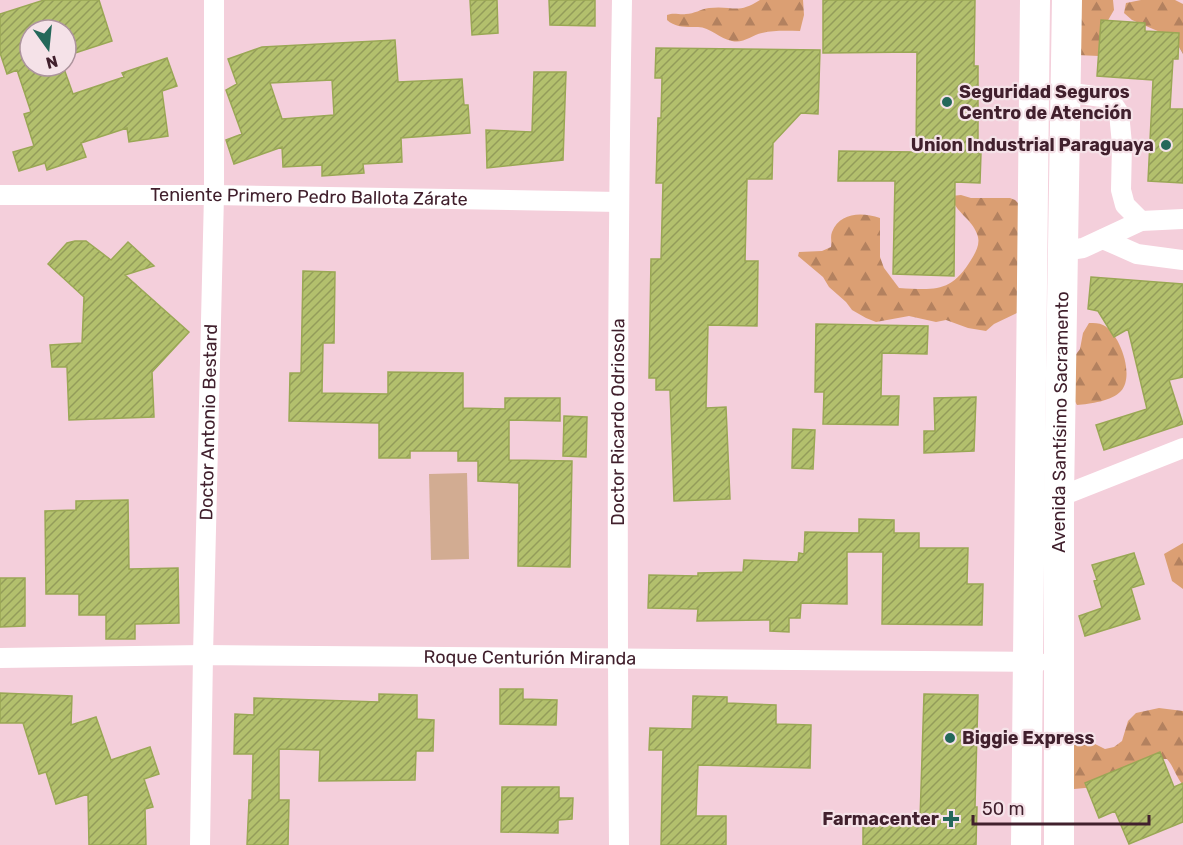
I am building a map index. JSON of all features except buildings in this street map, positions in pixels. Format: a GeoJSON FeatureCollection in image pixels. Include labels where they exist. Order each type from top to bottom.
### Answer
{"type":"FeatureCollection","features":[{"type":"Feature","properties":{"kind":"main road","name":"Avenida Santísimo Sacramento"},"geometry":{"type":"LineString","coordinates":[[1026,845],[1035,0]]}},
{"type":"Feature","properties":{"kind":"main road","name":"Avenida Santísimo Sacramento"},"geometry":{"type":"LineString","coordinates":[[1059,845],[1059,497],[1066,0]]}},
{"type":"Feature","properties":{"kind":"main road"},"geometry":{"type":"LineString","coordinates":[[1032,256],[1063,252]]}},
{"type":"Feature","properties":{"kind":"street","name":"Doctor Antonio Bestard"},"geometry":{"type":"LineString","coordinates":[[200,845],[214,195],[214,0]]}},
{"type":"Feature","properties":{"kind":"street","name":"Doctor Ricardo Odriosola"},"geometry":{"type":"LineString","coordinates":[[619,845],[619,202],[622,0]]}},
{"type":"Feature","properties":{"kind":"street"},"geometry":{"type":"LineString","coordinates":[[1065,92],[1109,98],[1119,113],[1122,144],[1121,190],[1125,205],[1141,221]]}},
{"type":"Feature","properties":{"kind":"street","name":"Teniente Primero Pedro Ballota Zárate"},"geometry":{"type":"LineString","coordinates":[[0,195],[214,195],[619,202]]}},
{"type":"Feature","properties":{"kind":"street"},"geometry":{"type":"LineString","coordinates":[[1063,252],[1083,248],[1141,221],[1183,219]]}},
{"type":"Feature","properties":{"kind":"street"},"geometry":{"type":"LineString","coordinates":[[1103,239],[1137,255],[1183,260]]}},
{"type":"Feature","properties":{"kind":"street"},"geometry":{"type":"LineString","coordinates":[[1059,497],[1183,448]]}},
{"type":"Feature","properties":{"kind":"street","name":"Roque Centurión Miranda"},"geometry":{"type":"LineString","coordinates":[[0,658],[203,655],[1059,663]]}},
{"type":"Feature","properties":{"kind":"green space"},"geometry":{"type":"Polygon","coordinates":[[[760,0],[803,0],[804,15],[800,31],[767,32],[736,42],[702,28],[678,26],[667,20],[667,15],[670,14],[689,14],[717,7],[740,8],[760,0]]]}},
{"type":"Feature","properties":{"kind":"green space"},"geometry":{"type":"Polygon","coordinates":[[[1069,0],[1113,0],[1114,10],[1103,29],[1099,56],[1076,55],[1069,0]]]}},
{"type":"Feature","properties":{"kind":"green space"},"geometry":{"type":"Polygon","coordinates":[[[1141,0],[1175,0],[1183,4],[1183,54],[1174,38],[1132,20],[1124,13],[1126,3],[1141,0]]]}},
{"type":"Feature","properties":{"kind":"green space"},"geometry":{"type":"Polygon","coordinates":[[[961,195],[971,198],[1010,198],[1019,204],[1017,313],[994,324],[986,331],[968,328],[946,320],[936,322],[909,316],[876,322],[852,310],[829,287],[823,277],[798,256],[799,252],[822,251],[831,247],[832,232],[836,225],[846,217],[873,216],[880,218],[880,257],[884,268],[899,288],[941,287],[949,284],[964,271],[975,254],[978,244],[975,229],[956,207],[951,196],[961,195]]]}},
{"type":"Feature","properties":{"kind":"green space"},"geometry":{"type":"Polygon","coordinates":[[[1089,323],[1103,325],[1120,345],[1126,366],[1125,384],[1121,391],[1112,397],[1077,405],[1068,389],[1071,361],[1080,349],[1083,333],[1089,323]]]}},
{"type":"Feature","properties":{"kind":"green space"},"geometry":{"type":"Polygon","coordinates":[[[1183,543],[1183,589],[1172,581],[1164,554],[1183,543]]]}},
{"type":"Feature","properties":{"kind":"green space"},"geometry":{"type":"Polygon","coordinates":[[[1159,708],[1183,711],[1183,785],[1167,759],[1156,759],[1096,787],[1074,789],[1074,745],[1095,744],[1105,749],[1114,747],[1122,741],[1128,721],[1136,713],[1159,708]]]}},
{"type":"Feature","properties":{"kind":"shaded area"},"geometry":{"type":"Polygon","coordinates":[[[467,473],[469,559],[431,560],[429,474],[467,473]]]}},
{"type":"Feature","properties":{"kind":"place","name":"Seguridad Seguros Centro de Atención"},"geometry":{"type":"Point","coordinates":[947,102]}},
{"type":"Feature","properties":{"kind":"place","name":"Union Industrial Paraguaya"},"geometry":{"type":"Point","coordinates":[1166,145]}},
{"type":"Feature","properties":{"kind":"place","name":"Biggie Express"},"geometry":{"type":"Point","coordinates":[950,738]}},
{"type":"Feature","properties":{"kind":"place","name":"Farmacenter"},"geometry":{"type":"Point","coordinates":[951,819]}}]}
